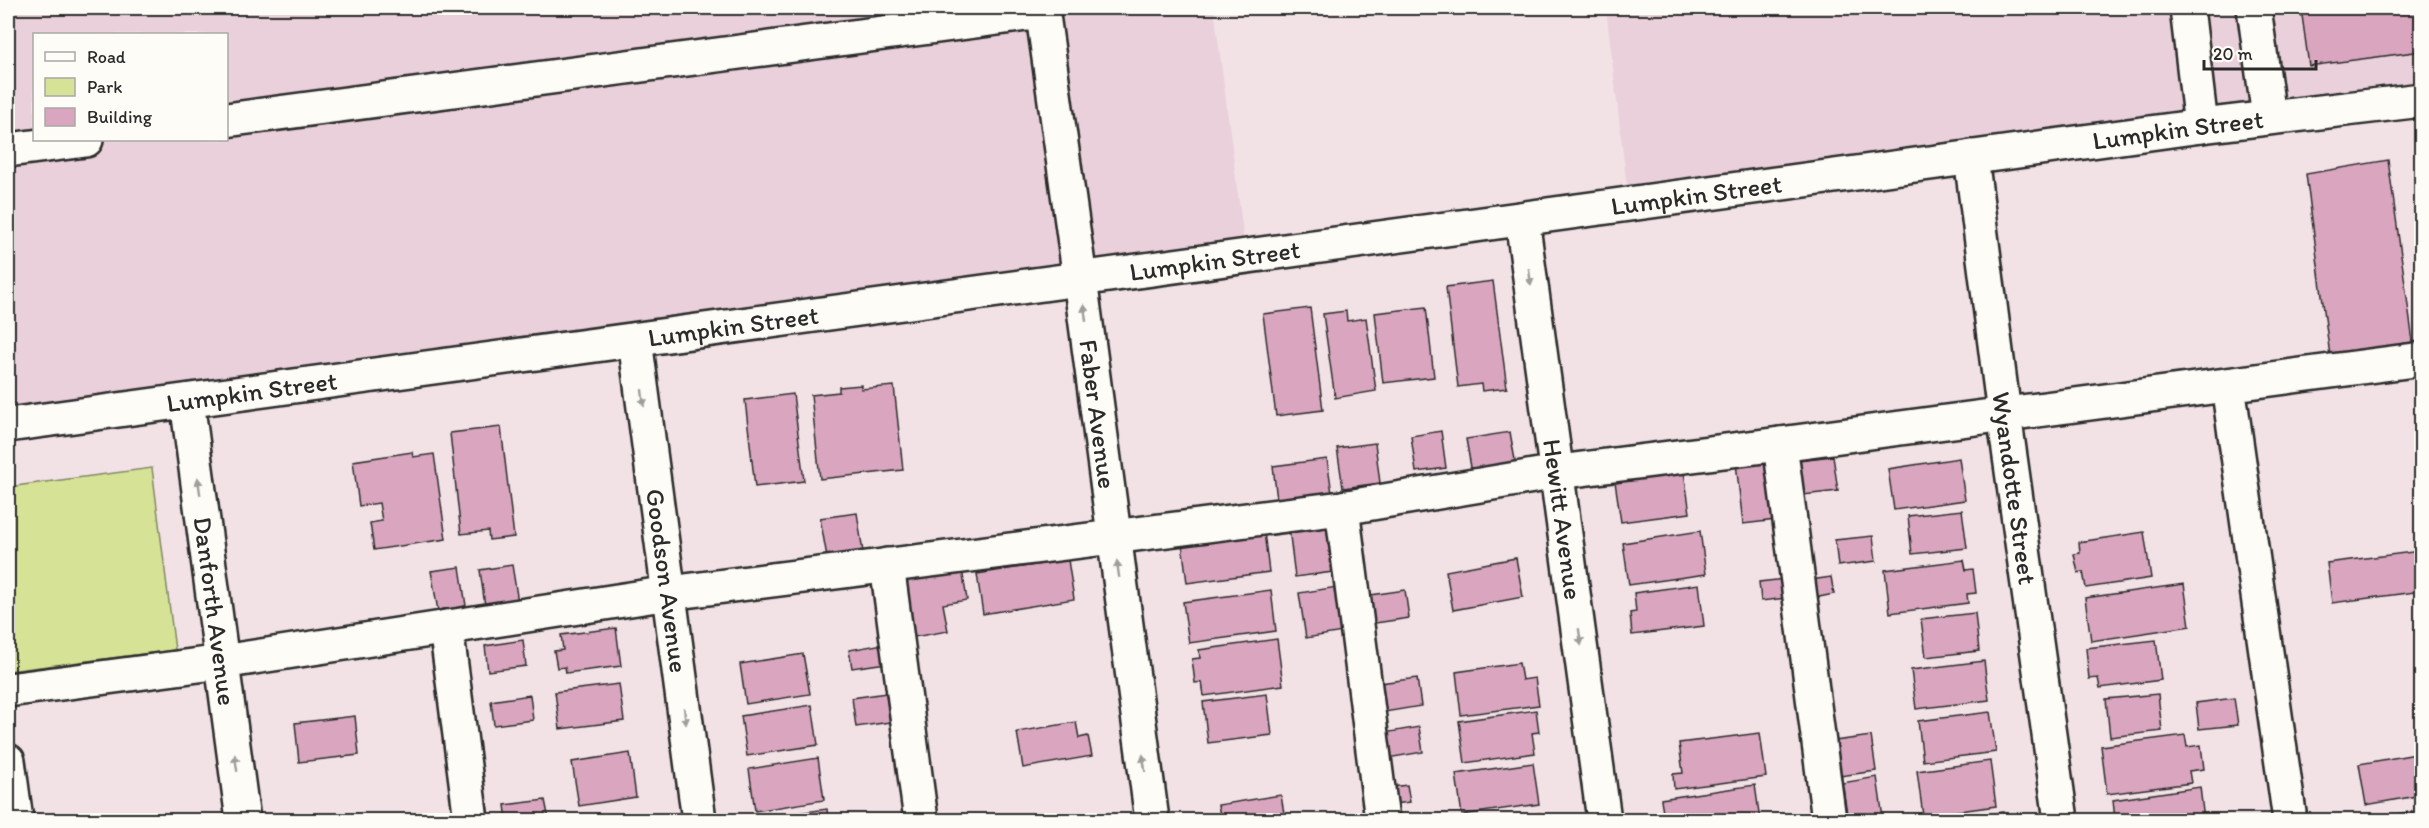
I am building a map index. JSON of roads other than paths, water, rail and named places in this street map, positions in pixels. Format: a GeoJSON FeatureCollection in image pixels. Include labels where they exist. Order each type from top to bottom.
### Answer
{"type":"FeatureCollection","features":[{"type":"Feature","properties":{"kind":"street"},"geometry":{"type":"LineString","coordinates":[[2187,8],[2201,126]]}},
{"type":"Feature","properties":{"kind":"street"},"geometry":{"type":"LineString","coordinates":[[2254,8],[2269,117]]}},
{"type":"Feature","properties":{"kind":"street"},"geometry":{"type":"LineString","coordinates":[[228,120],[1042,10]]}},
{"type":"Feature","properties":{"kind":"street","name":"Faber Avenue"},"geometry":{"type":"LineString","coordinates":[[1042,10],[1152,820]]}},
{"type":"Feature","properties":{"kind":"street","name":"Lumpkin Street"},"geometry":{"type":"LineString","coordinates":[[8,425],[2201,126],[2421,100]]}},
{"type":"Feature","properties":{"kind":"street"},"geometry":{"type":"LineString","coordinates":[[8,150],[78,141]]}},
{"type":"Feature","properties":{"kind":"street","name":"Wyandotte Street"},"geometry":{"type":"LineString","coordinates":[[1971,158],[2061,820]]}},
{"type":"Feature","properties":{"kind":"street","name":"Hewitt Avenue"},"geometry":{"type":"LineString","coordinates":[[1522,219],[1604,820]]}},
{"type":"Feature","properties":{"kind":"street","name":"Goodson Avenue"},"geometry":{"type":"LineString","coordinates":[[635,340],[699,820]]}},
{"type":"Feature","properties":{"kind":"street"},"geometry":{"type":"LineString","coordinates":[[8,690],[222,662],[669,593],[1342,508],[1558,472],[2421,359]]}},
{"type":"Feature","properties":{"kind":"street"},"geometry":{"type":"LineString","coordinates":[[2228,385],[2290,820]]}},
{"type":"Feature","properties":{"kind":"street","name":"Danforth Avenue"},"geometry":{"type":"LineString","coordinates":[[187,401],[243,820]]}},
{"type":"Feature","properties":{"kind":"street"},"geometry":{"type":"LineString","coordinates":[[1780,444],[1829,820]]}},
{"type":"Feature","properties":{"kind":"street"},"geometry":{"type":"LineString","coordinates":[[1342,508],[1382,820]]}},
{"type":"Feature","properties":{"kind":"street"},"geometry":{"type":"LineString","coordinates":[[887,565],[921,820]]}},
{"type":"Feature","properties":{"kind":"street"},"geometry":{"type":"LineString","coordinates":[[446,627],[471,820]]}},
{"type":"Feature","properties":{"kind":"street"},"geometry":{"type":"LineString","coordinates":[[8,761],[16,820]]}}]}
